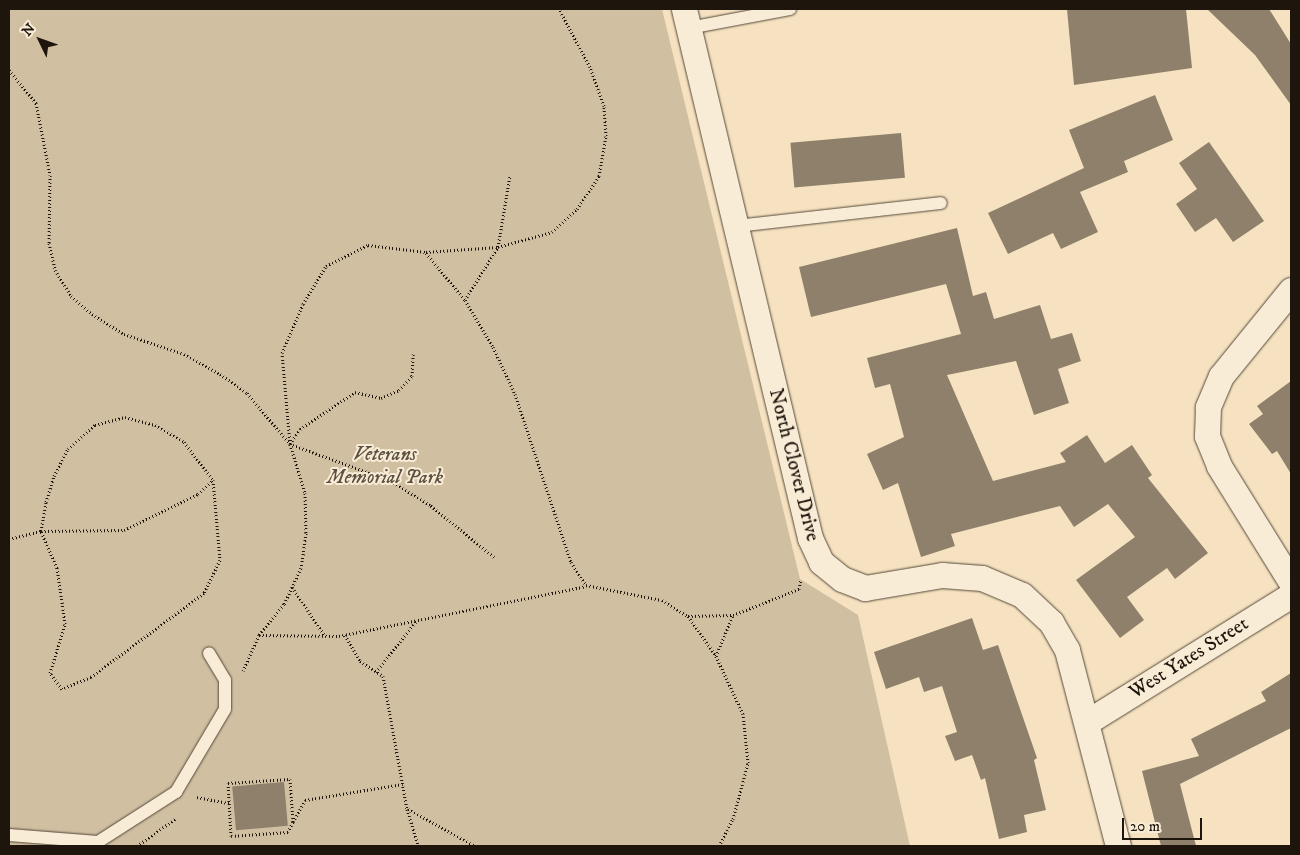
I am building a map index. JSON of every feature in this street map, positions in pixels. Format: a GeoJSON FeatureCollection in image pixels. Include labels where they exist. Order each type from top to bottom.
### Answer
{"type":"FeatureCollection","features":[{"type":"Feature","properties":{"kind":"street","name":"North Clover Drive"},"geometry":{"type":"LineString","coordinates":[[686,18],[810,538],[821,562],[842,579],[865,588],[942,575],[982,578],[1022,595],[1051,622],[1067,650],[1118,846]]}},
{"type":"Feature","properties":{"kind":"street"},"geometry":{"type":"LineString","coordinates":[[1291,290],[1221,376],[1208,407],[1207,436],[1219,466],[1291,582]]}},
{"type":"Feature","properties":{"kind":"street","name":"West Yates Street"},"geometry":{"type":"LineString","coordinates":[[1087,722],[1291,595]]}},
{"type":"Feature","properties":{"kind":"lane"},"geometry":{"type":"LineString","coordinates":[[686,18],[790,9]]}},
{"type":"Feature","properties":{"kind":"lane"},"geometry":{"type":"LineString","coordinates":[[736,226],[940,204]]}},
{"type":"Feature","properties":{"kind":"lane"},"geometry":{"type":"LineString","coordinates":[[9,835],[98,842],[176,792],[225,710],[225,680],[208,653]]}},
{"type":"Feature","properties":{"kind":"path"},"geometry":{"type":"LineString","coordinates":[[240,681],[259,635],[284,604],[301,568],[306,509],[305,493],[290,444],[282,353],[303,304],[326,266],[368,246],[426,252],[498,247],[552,232],[577,209],[599,176],[606,136],[604,106],[590,67],[559,9]]}},
{"type":"Feature","properties":{"kind":"path"},"geometry":{"type":"LineString","coordinates":[[9,70],[36,103],[50,175],[49,244],[55,270],[71,296],[92,314],[124,334],[184,354],[220,374],[247,393],[290,444],[389,480],[430,505],[494,557]]}},
{"type":"Feature","properties":{"kind":"path"},"geometry":{"type":"LineString","coordinates":[[465,300],[498,247],[510,175]]}},
{"type":"Feature","properties":{"kind":"path"},"geometry":{"type":"LineString","coordinates":[[426,252],[465,300],[493,347],[515,394],[571,562],[586,586]]}},
{"type":"Feature","properties":{"kind":"path"},"geometry":{"type":"LineString","coordinates":[[290,444],[300,429],[355,392],[381,398],[399,390],[412,376],[413,354]]}},
{"type":"Feature","properties":{"kind":"path"},"geometry":{"type":"LineString","coordinates":[[125,417],[155,425],[184,442],[213,480],[220,560],[204,593],[90,677],[62,689],[50,673],[65,624],[57,568],[41,530],[54,476],[68,449],[95,425],[125,417]]}},
{"type":"Feature","properties":{"kind":"path"},"geometry":{"type":"LineString","coordinates":[[9,539],[41,530],[124,530],[198,494],[213,480]]}},
{"type":"Feature","properties":{"kind":"path"},"geometry":{"type":"LineString","coordinates":[[688,616],[733,615],[799,589],[810,538]]}},
{"type":"Feature","properties":{"kind":"path"},"geometry":{"type":"LineString","coordinates":[[259,635],[325,636],[345,634],[586,586],[662,600],[688,616],[716,656],[743,714],[748,763],[732,819],[719,846]]}},
{"type":"Feature","properties":{"kind":"path"},"geometry":{"type":"LineString","coordinates":[[292,587],[325,636]]}},
{"type":"Feature","properties":{"kind":"path"},"geometry":{"type":"LineString","coordinates":[[716,656],[733,615]]}},
{"type":"Feature","properties":{"kind":"path"},"geometry":{"type":"LineString","coordinates":[[376,672],[417,620]]}},
{"type":"Feature","properties":{"kind":"path"},"geometry":{"type":"LineString","coordinates":[[345,634],[360,661],[383,676],[407,808],[418,846]]}},
{"type":"Feature","properties":{"kind":"path"},"geometry":{"type":"LineString","coordinates":[[293,822],[290,779],[228,783],[231,836],[288,832],[305,800],[403,784]]}},
{"type":"Feature","properties":{"kind":"path"},"geometry":{"type":"LineString","coordinates":[[194,803],[201,789]]}},
{"type":"Feature","properties":{"kind":"path"},"geometry":{"type":"LineString","coordinates":[[197,797],[229,803]]}},
{"type":"Feature","properties":{"kind":"path"},"geometry":{"type":"LineString","coordinates":[[407,808],[475,846]]}},
{"type":"Feature","properties":{"kind":"path"},"geometry":{"type":"LineString","coordinates":[[136,846],[181,814]]}},
{"type":"Feature","properties":{"kind":"green space","name":"Veterans Memorial Park"},"geometry":{"type":"Polygon","coordinates":[[[9,9],[662,9],[800,579],[858,615],[910,846],[9,846],[9,9]]]}},
{"type":"Feature","properties":{"kind":"building"},"geometry":{"type":"Polygon","coordinates":[[[1067,9],[1186,9],[1192,68],[1074,85],[1067,9]]]}},
{"type":"Feature","properties":{"kind":"building"},"geometry":{"type":"Polygon","coordinates":[[[1207,9],[1269,9],[1291,44],[1291,105],[1255,55],[1207,9]]]}},
{"type":"Feature","properties":{"kind":"building"},"geometry":{"type":"Polygon","coordinates":[[[1155,95],[1173,140],[1124,161],[1128,172],[1080,192],[1098,232],[1061,249],[1053,233],[1008,254],[988,213],[1084,168],[1069,130],[1155,95]]]}},
{"type":"Feature","properties":{"kind":"building"},"geometry":{"type":"Polygon","coordinates":[[[901,133],[905,178],[794,188],[790,143],[901,133]]]}},
{"type":"Feature","properties":{"kind":"building"},"geometry":{"type":"Polygon","coordinates":[[[1209,142],[1264,221],[1233,242],[1216,218],[1195,232],[1176,204],[1197,189],[1179,163],[1209,142]]]}},
{"type":"Feature","properties":{"kind":"building"},"geometry":{"type":"Polygon","coordinates":[[[957,228],[973,296],[986,292],[994,319],[1040,305],[1051,339],[1072,333],[1081,361],[1058,369],[1069,403],[1034,415],[1016,361],[947,375],[993,481],[1066,462],[1060,453],[1087,435],[1105,463],[1132,445],[1152,475],[1148,478],[1208,553],[1175,579],[1167,568],[1127,597],[1144,620],[1120,638],[1076,580],[1135,537],[1108,504],[1074,527],[1060,506],[951,534],[955,546],[921,557],[898,483],[883,490],[867,454],[904,437],[890,384],[875,388],[867,358],[961,334],[946,284],[811,317],[799,267],[957,228]]]}},
{"type":"Feature","properties":{"kind":"building"},"geometry":{"type":"Polygon","coordinates":[[[1291,381],[1291,474],[1277,451],[1272,454],[1249,424],[1263,414],[1257,406],[1291,381]]]}},
{"type":"Feature","properties":{"kind":"building"},"geometry":{"type":"Polygon","coordinates":[[[972,618],[983,650],[998,645],[1037,758],[1034,760],[1046,810],[1024,815],[1027,832],[999,839],[985,778],[981,780],[972,755],[955,761],[945,736],[957,732],[942,686],[924,692],[919,677],[886,689],[874,652],[972,618]]]}},
{"type":"Feature","properties":{"kind":"building"},"geometry":{"type":"Polygon","coordinates":[[[1291,673],[1291,728],[1180,784],[1196,846],[1161,846],[1142,771],[1199,756],[1191,739],[1266,701],[1261,692],[1291,673]]]}},
{"type":"Feature","properties":{"kind":"building"},"geometry":{"type":"Polygon","coordinates":[[[284,782],[288,826],[236,830],[232,787],[284,782]]]}}]}
